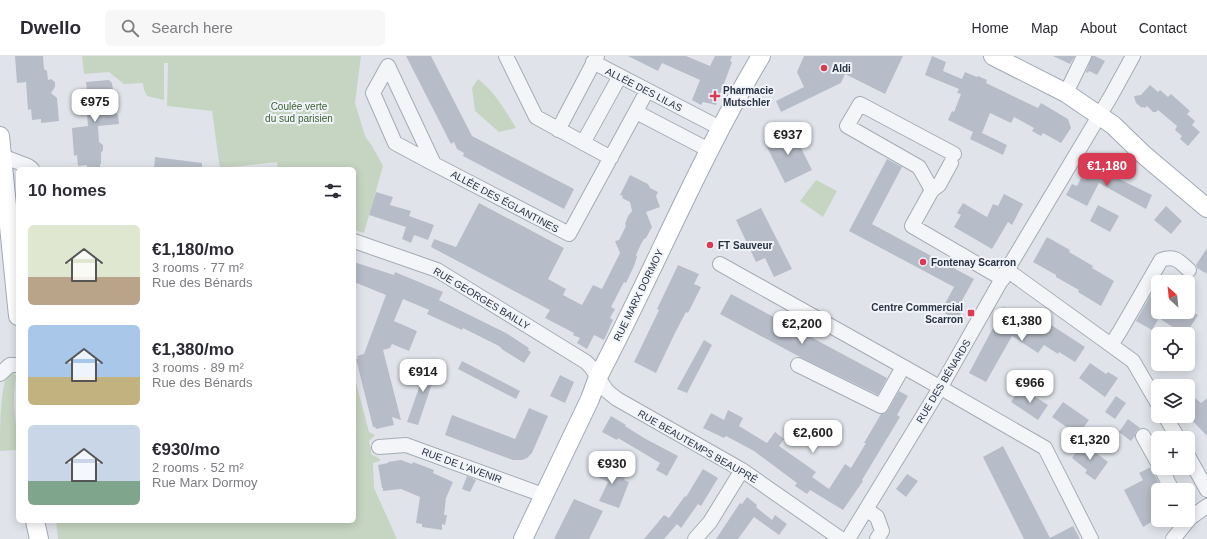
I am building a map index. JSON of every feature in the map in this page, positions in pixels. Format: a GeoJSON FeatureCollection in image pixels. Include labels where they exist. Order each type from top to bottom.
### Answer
{"type":"FeatureCollection","features":[{"type":"Feature","properties":{"kind":"main road","name":"RUE MARX DORMOY"},"geometry":{"type":"LineString","coordinates":[[523,539],[590,399],[598,377],[709,150],[720,128],[762,56]]}},
{"type":"Feature","properties":{"kind":"main road"},"geometry":{"type":"LineString","coordinates":[[993,56],[1066,93],[1113,125],[1144,155],[1207,208]]}},
{"type":"Feature","properties":{"kind":"main road"},"geometry":{"type":"LineString","coordinates":[[0,136],[5,244],[16,305]]}},
{"type":"Feature","properties":{"kind":"main road"},"geometry":{"type":"LineString","coordinates":[[35,523],[39,539]]}},
{"type":"Feature","properties":{"kind":"main road"},"geometry":{"type":"LineString","coordinates":[[44,539],[46,523]]}},
{"type":"Feature","properties":{"kind":"street"},"geometry":{"type":"LineString","coordinates":[[506,56],[536,117],[611,158]]}},
{"type":"Feature","properties":{"kind":"street"},"geometry":{"type":"LineString","coordinates":[[1066,93],[1084,56]]}},
{"type":"Feature","properties":{"kind":"street","name":"RUE DES BÉNARDS"},"geometry":{"type":"LineString","coordinates":[[848,539],[940,388],[1005,275],[1100,116],[1133,56]]}},
{"type":"Feature","properties":{"kind":"street","name":"ALLÉE DES LILAS"},"geometry":{"type":"LineString","coordinates":[[558,130],[595,59],[620,76],[647,91],[720,128]]}},
{"type":"Feature","properties":{"kind":"street"},"geometry":{"type":"LineString","coordinates":[[388,66],[434,164],[394,143],[373,93],[388,66]]}},
{"type":"Feature","properties":{"kind":"street"},"geometry":{"type":"LineString","coordinates":[[583,143],[620,76]]}},
{"type":"Feature","properties":{"kind":"street","name":"ALLÉE DES ÉGLANTINES"},"geometry":{"type":"LineString","coordinates":[[434,164],[569,234],[647,91]]}},
{"type":"Feature","properties":{"kind":"street"},"geometry":{"type":"LineString","coordinates":[[932,190],[919,167],[848,126],[860,104],[952,158],[939,185],[932,190],[912,226],[1005,275],[1111,344],[1133,361],[1151,392]]}},
{"type":"Feature","properties":{"kind":"street"},"geometry":{"type":"LineString","coordinates":[[636,112],[709,150]]}},
{"type":"Feature","properties":{"kind":"street"},"geometry":{"type":"LineString","coordinates":[[2,156],[29,167]]}},
{"type":"Feature","properties":{"kind":"street","name":"RUE GEORGES BAILLY"},"geometry":{"type":"LineString","coordinates":[[356,242],[437,270],[586,362],[591,366],[598,377]]}},
{"type":"Feature","properties":{"kind":"street"},"geometry":{"type":"LineString","coordinates":[[1111,344],[1161,260],[1168,258],[1177,260],[1189,270]]}},
{"type":"Feature","properties":{"kind":"street"},"geometry":{"type":"LineString","coordinates":[[720,264],[1045,448],[1091,539]]}},
{"type":"Feature","properties":{"kind":"street"},"geometry":{"type":"LineString","coordinates":[[0,374],[10,365],[16,366]]}},
{"type":"Feature","properties":{"kind":"street"},"geometry":{"type":"LineString","coordinates":[[798,365],[881,406],[903,368]]}},
{"type":"Feature","properties":{"kind":"street","name":"RUE BEAUTEMPS BEAUPRÉ"},"geometry":{"type":"LineString","coordinates":[[598,377],[607,391],[617,399],[742,470],[841,539]]}},
{"type":"Feature","properties":{"kind":"street"},"geometry":{"type":"LineString","coordinates":[[1143,436],[1151,450]]}},
{"type":"Feature","properties":{"kind":"street","name":"RUE DE L'AVENIR"},"geometry":{"type":"LineString","coordinates":[[379,448],[406,445],[543,495]]}},
{"type":"Feature","properties":{"kind":"street"},"geometry":{"type":"LineString","coordinates":[[1195,469],[1207,490]]}},
{"type":"Feature","properties":{"kind":"street"},"geometry":{"type":"LineString","coordinates":[[695,539],[710,522],[742,470]]}},
{"type":"Feature","properties":{"kind":"street"},"geometry":{"type":"LineString","coordinates":[[1195,513],[1207,506]]}},
{"type":"Feature","properties":{"kind":"street"},"geometry":{"type":"LineString","coordinates":[[866,509],[877,516],[882,531],[877,539]]}},
{"type":"Feature","properties":{"kind":"street"},"geometry":{"type":"LineString","coordinates":[[1173,539],[1182,527]]}},
{"type":"Feature","properties":{"kind":"green space","name":"Coulée verte du sud parisien"},"geometry":{"type":"Polygon","coordinates":[[[82,56],[361,56],[355,103],[365,136],[383,166],[364,233],[356,231],[356,167],[278,167],[277,162],[220,167],[212,111],[167,106],[168,63],[164,63],[164,100],[147,96],[143,83],[124,84],[109,72],[84,74],[82,56]]]}},
{"type":"Feature","properties":{"kind":"green space"},"geometry":{"type":"Polygon","coordinates":[[[478,79],[495,95],[516,128],[499,132],[475,111],[472,88],[478,79]]]}},
{"type":"Feature","properties":{"kind":"green space"},"geometry":{"type":"Polygon","coordinates":[[[816,180],[837,191],[823,217],[800,201],[816,180]]]}},
{"type":"Feature","properties":{"kind":"green space"},"geometry":{"type":"Polygon","coordinates":[[[14,373],[16,376],[14,405],[16,450],[0,451],[1,411],[7,374],[14,373]]]}},
{"type":"Feature","properties":{"kind":"green space"},"geometry":{"type":"Polygon","coordinates":[[[356,383],[369,432],[375,435],[369,441],[371,454],[380,459],[380,461],[373,463],[374,488],[397,539],[58,539],[56,523],[356,523],[356,383]]]}},
{"type":"Feature","properties":{"kind":"building"},"geometry":{"type":"Polygon","coordinates":[[[15,56],[43,56],[44,69],[47,71],[48,80],[51,79],[55,82],[55,87],[51,93],[57,98],[59,121],[41,123],[41,119],[32,120],[31,109],[28,110],[26,82],[17,83],[15,56]]]}},
{"type":"Feature","properties":{"kind":"building"},"geometry":{"type":"Polygon","coordinates":[[[406,56],[431,56],[472,136],[574,189],[564,209],[463,156],[464,153],[457,149],[454,142],[451,144],[406,56]]]}},
{"type":"Feature","properties":{"kind":"building"},"geometry":{"type":"Polygon","coordinates":[[[628,56],[686,56],[710,66],[715,56],[732,56],[730,61],[732,62],[716,105],[703,102],[701,105],[692,100],[700,80],[662,63],[658,71],[628,56]]]}},
{"type":"Feature","properties":{"kind":"building"},"geometry":{"type":"Polygon","coordinates":[[[804,56],[903,56],[885,94],[845,74],[841,83],[781,112],[776,101],[804,87],[797,72],[804,56]]]}},
{"type":"Feature","properties":{"kind":"building"},"geometry":{"type":"Polygon","coordinates":[[[932,56],[946,62],[943,71],[962,79],[965,72],[977,77],[978,76],[987,80],[986,83],[1038,108],[1041,103],[1068,119],[1071,128],[1061,143],[1043,133],[1041,136],[1032,131],[1034,128],[1014,117],[1011,123],[990,113],[982,133],[1007,145],[1003,155],[970,139],[973,132],[948,120],[952,111],[954,112],[961,94],[957,93],[959,89],[925,75],[932,56]]]}},
{"type":"Feature","properties":{"kind":"building"},"geometry":{"type":"Polygon","coordinates":[[[1053,56],[1075,56],[1070,64],[1053,56]]]}},
{"type":"Feature","properties":{"kind":"building"},"geometry":{"type":"Polygon","coordinates":[[[1092,56],[1105,61],[1097,75],[1089,71],[1088,73],[1086,72],[1092,56]]]}},
{"type":"Feature","properties":{"kind":"building"},"geometry":{"type":"Polygon","coordinates":[[[109,80],[112,83],[113,90],[116,93],[117,98],[114,101],[115,112],[118,115],[119,124],[98,126],[99,142],[103,145],[100,167],[87,167],[87,165],[78,166],[77,155],[74,156],[72,128],[88,126],[86,104],[83,101],[83,94],[87,93],[86,82],[109,80]]]}},
{"type":"Feature","properties":{"kind":"building"},"geometry":{"type":"Polygon","coordinates":[[[1150,85],[1158,92],[1160,90],[1168,97],[1171,94],[1190,111],[1187,114],[1195,121],[1192,125],[1200,132],[1188,146],[1180,139],[1182,136],[1175,130],[1177,126],[1158,110],[1153,112],[1147,106],[1142,108],[1136,103],[1134,96],[1141,95],[1150,85]]]}},
{"type":"Feature","properties":{"kind":"building"},"geometry":{"type":"Polygon","coordinates":[[[791,128],[812,170],[785,183],[764,141],[791,128]]]}},
{"type":"Feature","properties":{"kind":"building"},"geometry":{"type":"Polygon","coordinates":[[[155,157],[202,163],[202,167],[154,167],[155,157]]]}},
{"type":"Feature","properties":{"kind":"building"},"geometry":{"type":"Polygon","coordinates":[[[887,159],[902,167],[872,224],[974,279],[960,304],[965,306],[957,320],[941,311],[954,287],[849,231],[887,159]]]}},
{"type":"Feature","properties":{"kind":"building"},"geometry":{"type":"Polygon","coordinates":[[[1108,164],[1123,171],[1119,179],[1152,195],[1146,209],[1099,183],[1087,206],[1066,195],[1072,184],[1077,186],[1081,178],[1085,180],[1092,165],[1105,172],[1108,164]]]}},
{"type":"Feature","properties":{"kind":"building"},"geometry":{"type":"Polygon","coordinates":[[[630,175],[648,184],[650,188],[658,192],[656,196],[660,207],[646,212],[652,227],[641,244],[636,255],[637,257],[634,266],[626,283],[624,282],[611,307],[615,309],[610,318],[613,320],[604,340],[594,335],[587,349],[577,343],[580,338],[573,335],[574,333],[545,318],[550,310],[431,247],[434,239],[456,247],[479,203],[564,248],[548,279],[566,289],[563,295],[582,305],[593,285],[602,289],[620,253],[615,241],[619,240],[626,226],[625,224],[628,216],[632,211],[630,202],[622,198],[623,196],[620,195],[630,175]]]}},
{"type":"Feature","properties":{"kind":"building"},"geometry":{"type":"Polygon","coordinates":[[[376,192],[393,197],[390,205],[411,211],[409,216],[434,225],[428,240],[414,235],[411,243],[402,239],[406,227],[369,215],[376,192]]]}},
{"type":"Feature","properties":{"kind":"building"},"geometry":{"type":"Polygon","coordinates":[[[1004,194],[1023,204],[1012,225],[1008,222],[992,249],[954,227],[961,215],[957,213],[963,203],[987,217],[993,204],[998,206],[1004,194]]]}},
{"type":"Feature","properties":{"kind":"building"},"geometry":{"type":"Polygon","coordinates":[[[1098,205],[1119,216],[1110,232],[1090,221],[1098,205]]]}},
{"type":"Feature","properties":{"kind":"building"},"geometry":{"type":"Polygon","coordinates":[[[1166,206],[1182,221],[1171,234],[1154,220],[1166,206]]]}},
{"type":"Feature","properties":{"kind":"building"},"geometry":{"type":"Polygon","coordinates":[[[761,208],[792,269],[774,277],[765,258],[756,262],[736,220],[761,208]]]}},
{"type":"Feature","properties":{"kind":"building"},"geometry":{"type":"Polygon","coordinates":[[[1047,237],[1070,250],[1069,252],[1093,266],[1092,268],[1114,281],[1101,306],[1078,292],[1079,290],[1056,277],[1056,275],[1033,262],[1047,237]]]}},
{"type":"Feature","properties":{"kind":"building"},"geometry":{"type":"Polygon","coordinates":[[[1207,248],[1207,274],[1197,268],[1196,265],[1207,248]]]}},
{"type":"Feature","properties":{"kind":"building"},"geometry":{"type":"Polygon","coordinates":[[[356,263],[394,275],[395,272],[443,292],[439,300],[506,333],[529,348],[528,350],[531,352],[524,363],[499,346],[463,328],[462,330],[427,314],[429,310],[403,299],[394,321],[417,331],[409,351],[392,344],[390,348],[383,350],[401,420],[392,417],[394,425],[376,429],[373,427],[356,359],[358,359],[357,356],[364,354],[386,295],[356,283],[356,263]]]}},
{"type":"Feature","properties":{"kind":"building"},"geometry":{"type":"Polygon","coordinates":[[[678,265],[699,274],[694,284],[701,287],[688,313],[686,312],[675,333],[656,373],[634,362],[659,310],[657,309],[678,265]]]}},
{"type":"Feature","properties":{"kind":"building"},"geometry":{"type":"Polygon","coordinates":[[[731,294],[887,378],[878,395],[800,357],[720,314],[731,294]]]}},
{"type":"Feature","properties":{"kind":"building"},"geometry":{"type":"Polygon","coordinates":[[[1151,294],[1151,319],[1158,319],[1154,327],[1151,327],[1151,329],[1136,321],[1151,294]]]}},
{"type":"Feature","properties":{"kind":"building"},"geometry":{"type":"Polygon","coordinates":[[[1004,307],[1038,326],[1042,319],[1085,347],[1075,362],[1044,345],[1038,353],[1012,336],[986,382],[969,373],[1004,307]]]}},
{"type":"Feature","properties":{"kind":"building"},"geometry":{"type":"Polygon","coordinates":[[[1195,313],[1198,315],[1190,327],[1172,327],[1160,319],[1195,319],[1195,313]]]}},
{"type":"Feature","properties":{"kind":"building"},"geometry":{"type":"Polygon","coordinates":[[[704,340],[712,345],[687,393],[677,389],[704,340]]]}},
{"type":"Feature","properties":{"kind":"building"},"geometry":{"type":"Polygon","coordinates":[[[429,359],[439,363],[418,425],[407,422],[429,359]]]}},
{"type":"Feature","properties":{"kind":"building"},"geometry":{"type":"Polygon","coordinates":[[[462,361],[520,391],[516,399],[458,369],[462,361]]]}},
{"type":"Feature","properties":{"kind":"building"},"geometry":{"type":"Polygon","coordinates":[[[1090,363],[1106,374],[1108,372],[1118,378],[1105,397],[1079,378],[1090,363]]]}},
{"type":"Feature","properties":{"kind":"building"},"geometry":{"type":"Polygon","coordinates":[[[560,375],[574,382],[565,403],[550,396],[560,375]]]}},
{"type":"Feature","properties":{"kind":"building"},"geometry":{"type":"Polygon","coordinates":[[[1019,390],[1029,396],[1031,394],[1048,405],[1038,420],[1011,402],[1019,390]]]}},
{"type":"Feature","properties":{"kind":"building"},"geometry":{"type":"Polygon","coordinates":[[[899,391],[908,396],[897,415],[900,417],[862,480],[863,481],[843,510],[810,490],[807,494],[795,486],[797,483],[754,451],[726,436],[724,438],[703,428],[711,413],[724,420],[728,410],[743,418],[739,426],[767,443],[775,432],[784,439],[779,446],[816,472],[812,477],[829,489],[845,464],[851,468],[881,414],[888,410],[899,391]]]}},
{"type":"Feature","properties":{"kind":"building"},"geometry":{"type":"Polygon","coordinates":[[[1116,396],[1126,403],[1115,419],[1105,412],[1116,396]]]}},
{"type":"Feature","properties":{"kind":"building"},"geometry":{"type":"Polygon","coordinates":[[[1195,398],[1201,403],[1207,398],[1207,436],[1195,423],[1195,398]]]}},
{"type":"Feature","properties":{"kind":"building"},"geometry":{"type":"Polygon","coordinates":[[[1063,402],[1089,420],[1078,435],[1052,417],[1063,402]]]}},
{"type":"Feature","properties":{"kind":"building"},"geometry":{"type":"Polygon","coordinates":[[[529,408],[548,416],[532,453],[527,458],[522,460],[513,460],[445,435],[452,415],[515,439],[529,408]]]}},
{"type":"Feature","properties":{"kind":"building"},"geometry":{"type":"Polygon","coordinates":[[[611,416],[644,438],[678,456],[667,476],[656,470],[660,463],[618,438],[617,440],[602,432],[611,416]]]}},
{"type":"Feature","properties":{"kind":"building"},"geometry":{"type":"Polygon","coordinates":[[[1128,419],[1140,428],[1136,431],[1135,436],[1131,441],[1119,432],[1128,419]]]}},
{"type":"Feature","properties":{"kind":"building"},"geometry":{"type":"Polygon","coordinates":[[[1083,443],[1108,462],[1095,480],[1085,473],[1087,470],[1072,458],[1083,443]]]}},
{"type":"Feature","properties":{"kind":"building"},"geometry":{"type":"Polygon","coordinates":[[[1003,446],[1050,538],[1073,526],[1080,539],[1024,539],[983,457],[1003,446]]]}},
{"type":"Feature","properties":{"kind":"building"},"geometry":{"type":"Polygon","coordinates":[[[401,460],[412,464],[413,462],[434,470],[433,473],[453,482],[446,498],[444,515],[447,515],[445,525],[442,524],[442,530],[422,527],[422,524],[416,523],[420,497],[401,489],[383,491],[378,465],[401,460]]]}},
{"type":"Feature","properties":{"kind":"building"},"geometry":{"type":"Polygon","coordinates":[[[603,461],[622,470],[619,476],[625,478],[624,480],[629,482],[619,508],[599,501],[608,482],[596,476],[603,461]]]}},
{"type":"Feature","properties":{"kind":"building"},"geometry":{"type":"Polygon","coordinates":[[[1151,467],[1151,475],[1155,475],[1159,483],[1151,483],[1151,522],[1143,527],[1124,490],[1143,480],[1139,473],[1151,467]]]}},
{"type":"Feature","properties":{"kind":"building"},"geometry":{"type":"Polygon","coordinates":[[[703,469],[718,478],[701,506],[698,504],[681,528],[677,524],[664,539],[644,539],[664,515],[669,518],[685,496],[686,497],[703,469]]]}},
{"type":"Feature","properties":{"kind":"building"},"geometry":{"type":"Polygon","coordinates":[[[907,474],[918,481],[906,497],[896,489],[907,474]]]}},
{"type":"Feature","properties":{"kind":"building"},"geometry":{"type":"Polygon","coordinates":[[[467,476],[476,480],[470,492],[462,489],[467,476]]]}},
{"type":"Feature","properties":{"kind":"building"},"geometry":{"type":"Polygon","coordinates":[[[747,497],[757,505],[756,507],[772,520],[775,515],[787,524],[779,535],[754,517],[738,539],[716,539],[740,503],[742,504],[747,497]]]}},
{"type":"Feature","properties":{"kind":"building"},"geometry":{"type":"Polygon","coordinates":[[[574,499],[603,511],[589,539],[554,539],[574,499]]]}},
{"type":"Feature","properties":{"kind":"place","name":"Aldi"},"geometry":{"type":"Point","coordinates":[824,68]}},
{"type":"Feature","properties":{"kind":"place","name":"Pharmacie Mutschler"},"geometry":{"type":"Point","coordinates":[715,96]}},
{"type":"Feature","properties":{"kind":"place","name":"FT Sauveur"},"geometry":{"type":"Point","coordinates":[710,245]}},
{"type":"Feature","properties":{"kind":"place","name":"Fontenay Scarron"},"geometry":{"type":"Point","coordinates":[923,262]}},
{"type":"Feature","properties":{"kind":"place","name":"Centre Commercial Scarron"},"geometry":{"type":"Point","coordinates":[971,313]}}]}
